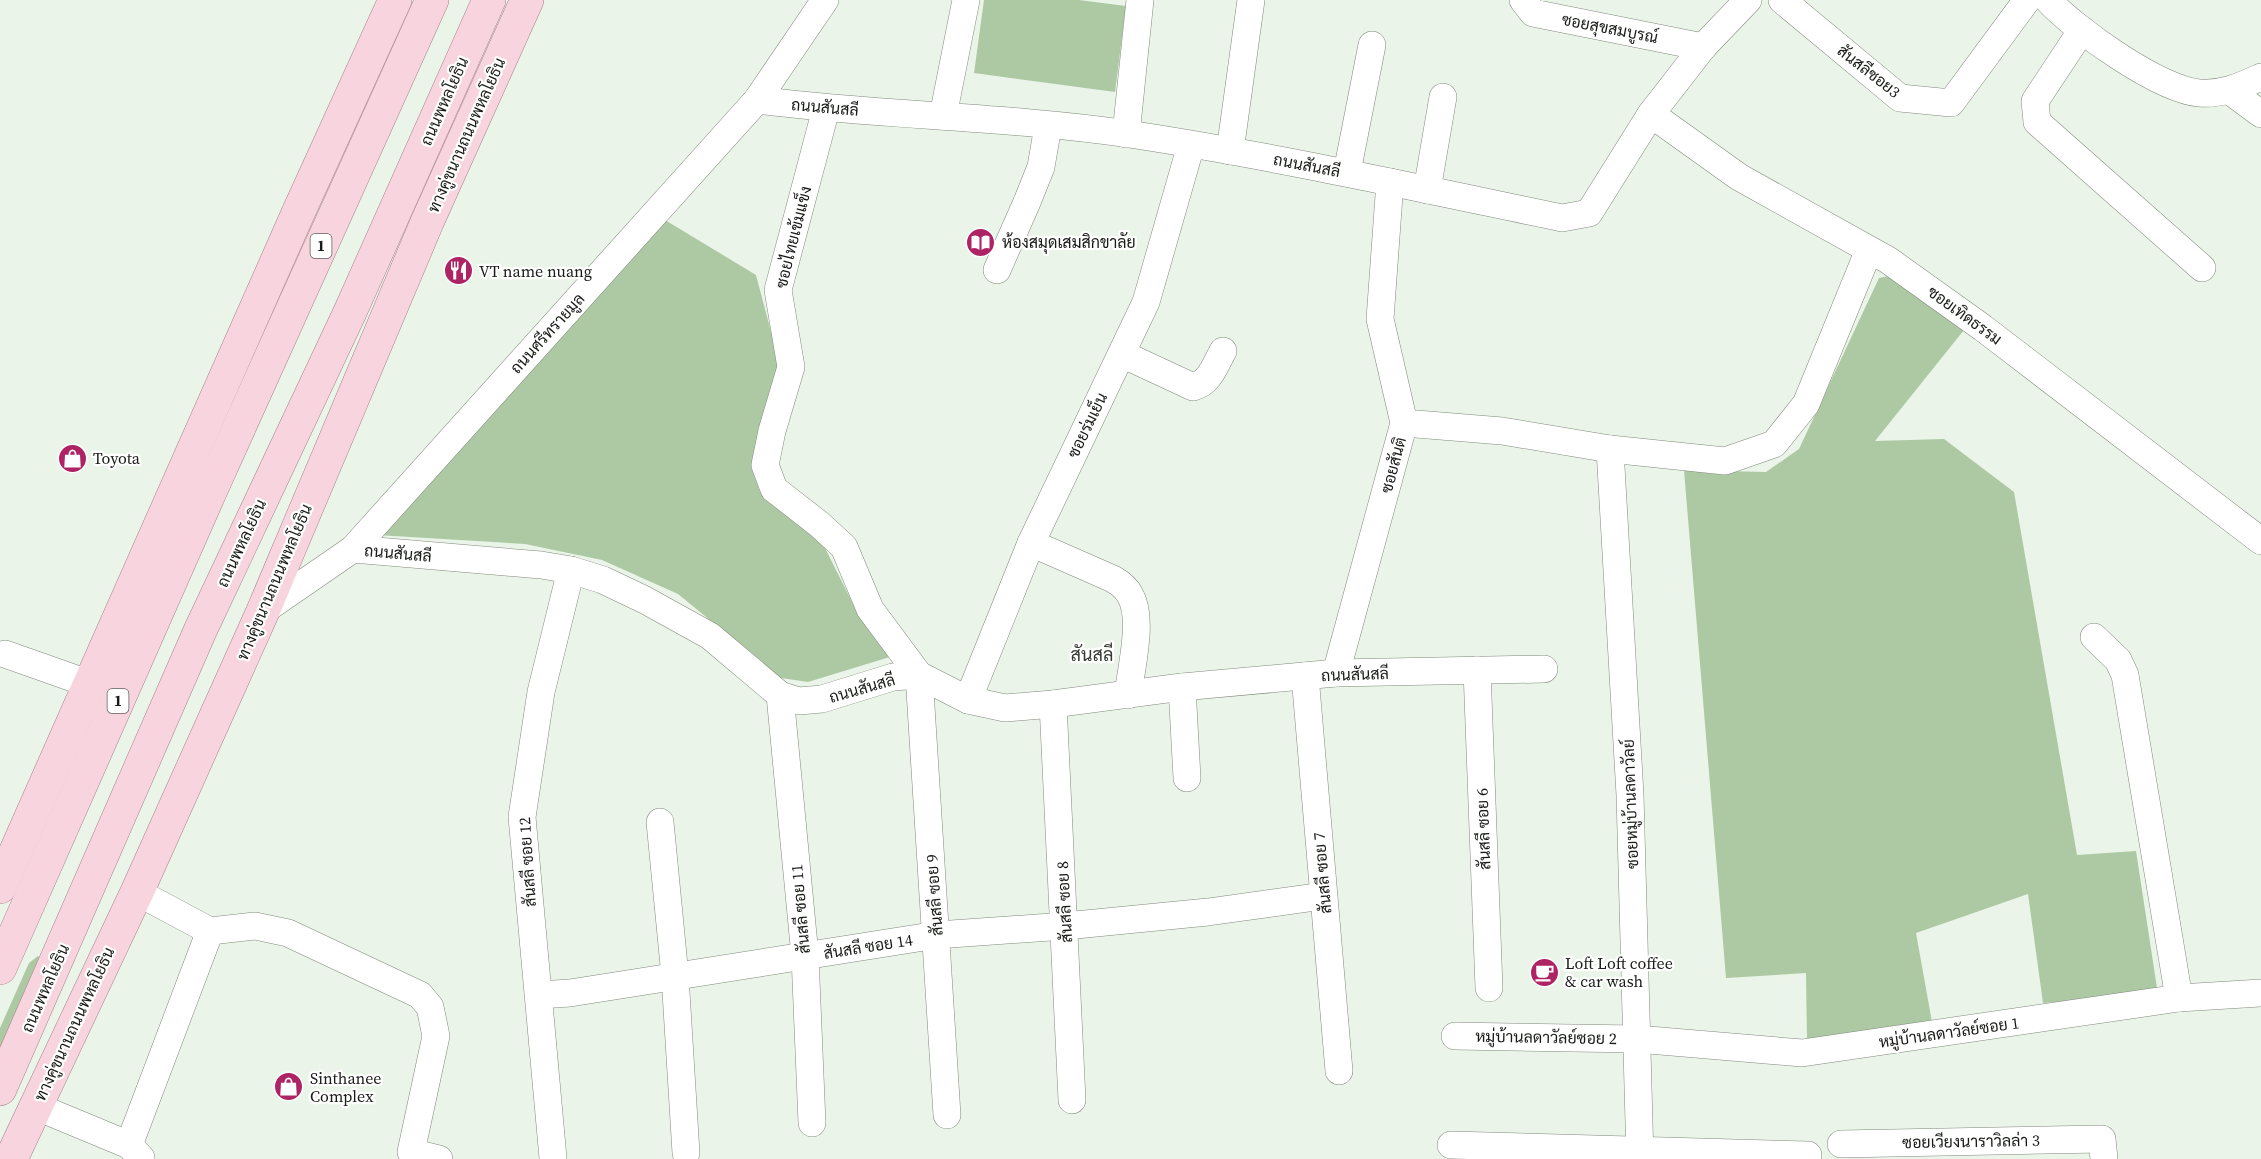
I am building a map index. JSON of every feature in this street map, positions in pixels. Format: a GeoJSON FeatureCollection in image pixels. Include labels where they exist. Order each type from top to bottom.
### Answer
{"type":"FeatureCollection","features":[{"type":"Feature","properties":{"kind":"main road","name":"1"},"geometry":{"type":"LineString","coordinates":[[1,883],[395,0]]}},
{"type":"Feature","properties":{"kind":"main road","name":"1"},"geometry":{"type":"LineString","coordinates":[[0,969],[210,492],[432,0]]}},
{"type":"Feature","properties":{"kind":"main road","name":"ถนนพหลโยธิน"},"geometry":{"type":"LineString","coordinates":[[0,1089],[200,631],[350,312],[489,0]]}},
{"type":"Feature","properties":{"kind":"main road","name":"ทางคู่ขนานถนนพหลโยธิน"},"geometry":{"type":"LineString","coordinates":[[11,1159],[136,892],[263,611],[428,220],[527,0]]}},
{"type":"Feature","properties":{"kind":"main road"},"geometry":{"type":"LineString","coordinates":[[350,312],[428,220]]}},
{"type":"Feature","properties":{"kind":"main road"},"geometry":{"type":"LineString","coordinates":[[203,428],[210,492]]}},
{"type":"Feature","properties":{"kind":"main road"},"geometry":{"type":"LineString","coordinates":[[27,910],[71,929]]}},
{"type":"Feature","properties":{"kind":"street","name":"ถนนศรีทรายมูล"},"geometry":{"type":"LineString","coordinates":[[263,611],[353,549],[757,100],[825,0]]}},
{"type":"Feature","properties":{"kind":"street"},"geometry":{"type":"LineString","coordinates":[[943,116],[966,0]]}},
{"type":"Feature","properties":{"kind":"street"},"geometry":{"type":"LineString","coordinates":[[1126,134],[1140,0]]}},
{"type":"Feature","properties":{"kind":"street"},"geometry":{"type":"LineString","coordinates":[[1230,151],[1251,0]]}},
{"type":"Feature","properties":{"kind":"street","name":"ซอยสุขสมบูรณ์"},"geometry":{"type":"LineString","coordinates":[[1523,0],[1533,13],[1702,47]]}},
{"type":"Feature","properties":{"kind":"street","name":"ถนนสันสลี"},"geometry":{"type":"LineString","coordinates":[[757,100],[826,109],[943,116],[1126,134],[1347,172],[1562,218],[1589,213],[1651,114],[1702,47],[1748,0]]}},
{"type":"Feature","properties":{"kind":"street","name":"สันสลีซอย3"},"geometry":{"type":"LineString","coordinates":[[1782,0],[1900,98],[1951,104],[2027,0]]}},
{"type":"Feature","properties":{"kind":"street"},"geometry":{"type":"LineString","coordinates":[[2048,0],[2082,30],[2118,56],[2167,83],[2198,93],[2230,91],[2261,77]]}},
{"type":"Feature","properties":{"kind":"street"},"geometry":{"type":"LineString","coordinates":[[2082,30],[2035,101],[2037,122],[2202,268]]}},
{"type":"Feature","properties":{"kind":"street"},"geometry":{"type":"LineString","coordinates":[[1347,172],[1372,45]]}},
{"type":"Feature","properties":{"kind":"street"},"geometry":{"type":"LineString","coordinates":[[2230,91],[2261,114]]}},
{"type":"Feature","properties":{"kind":"street"},"geometry":{"type":"LineString","coordinates":[[1427,190],[1443,98]]}},
{"type":"Feature","properties":{"kind":"street","name":"ซอยไทยเข้มแข็ง"},"geometry":{"type":"LineString","coordinates":[[826,109],[778,290],[791,367],[772,431],[765,465],[774,489],[844,547],[870,609],[919,675]]}},
{"type":"Feature","properties":{"kind":"street","name":"ซอยเทิดธรรม"},"geometry":{"type":"LineString","coordinates":[[1651,114],[1739,177],[1888,260],[1983,328],[2261,541]]}},
{"type":"Feature","properties":{"kind":"street"},"geometry":{"type":"LineString","coordinates":[[997,270],[1041,167],[1048,126]]}},
{"type":"Feature","properties":{"kind":"street","name":"ซอยร่มเย็น"},"geometry":{"type":"LineString","coordinates":[[968,700],[1031,543],[1146,302],[1191,145]]}},
{"type":"Feature","properties":{"kind":"street","name":"ซอยสันติ"},"geometry":{"type":"LineString","coordinates":[[1336,673],[1404,423],[1380,319],[1390,182]]}},
{"type":"Feature","properties":{"kind":"street"},"geometry":{"type":"LineString","coordinates":[[1404,423],[1502,432],[1610,449],[1725,461],[1774,444],[1806,404],[1869,250]]}},
{"type":"Feature","properties":{"kind":"street"},"geometry":{"type":"LineString","coordinates":[[1122,354],[1193,387],[1202,384],[1208,378],[1223,351]]}},
{"type":"Feature","properties":{"kind":"street","name":"ซอยหมู่บ้านลดาวัลย์"},"geometry":{"type":"LineString","coordinates":[[1610,449],[1630,795],[1640,1155]]}},
{"type":"Feature","properties":{"kind":"street"},"geometry":{"type":"LineString","coordinates":[[1031,543],[1113,579],[1130,593],[1136,613],[1136,623],[1128,695]]}},
{"type":"Feature","properties":{"kind":"street","name":"ถนนสันสลี"},"geometry":{"type":"LineString","coordinates":[[353,549],[541,565],[571,570],[603,580],[710,636],[780,695],[800,700],[822,699],[893,677],[919,675],[968,700],[1005,708],[1182,687],[1336,673],[1544,669]]}},
{"type":"Feature","properties":{"kind":"street","name":"สันสลี ซอย 12"},"geometry":{"type":"LineString","coordinates":[[553,1158],[522,817],[541,692],[571,570]]}},
{"type":"Feature","properties":{"kind":"street"},"geometry":{"type":"LineString","coordinates":[[2094,637],[2118,660],[2125,675],[2179,998]]}},
{"type":"Feature","properties":{"kind":"street"},"geometry":{"type":"LineString","coordinates":[[5,654],[90,684]]}},
{"type":"Feature","properties":{"kind":"street","name":"สันสลี ซอย 6"},"geometry":{"type":"LineString","coordinates":[[1477,670],[1489,988]]}},
{"type":"Feature","properties":{"kind":"street","name":"สันสลี ซอย 9"},"geometry":{"type":"LineString","coordinates":[[919,675],[947,1115]]}},
{"type":"Feature","properties":{"kind":"street","name":"สันสลี ซอย 7"},"geometry":{"type":"LineString","coordinates":[[1305,676],[1339,1071]]}},
{"type":"Feature","properties":{"kind":"street"},"geometry":{"type":"LineString","coordinates":[[1182,687],[1187,777]]}},
{"type":"Feature","properties":{"kind":"street","name":"สันสลี ซอย 11"},"geometry":{"type":"LineString","coordinates":[[780,695],[805,956],[812,1123]]}},
{"type":"Feature","properties":{"kind":"street","name":"สันสลี ซอย 8"},"geometry":{"type":"LineString","coordinates":[[1053,704],[1072,1100]]}},
{"type":"Feature","properties":{"kind":"street"},"geometry":{"type":"LineString","coordinates":[[660,822],[675,976],[686,1153]]}},
{"type":"Feature","properties":{"kind":"street"},"geometry":{"type":"LineString","coordinates":[[136,892],[210,931],[255,926],[278,929],[411,990],[425,999],[433,1016],[436,1036],[410,1156],[439,1159]]}},
{"type":"Feature","properties":{"kind":"street","name":"สันสลี ซอย 14"},"geometry":{"type":"LineString","coordinates":[[539,995],[570,993],[937,935],[1065,926],[1203,912],[1323,896]]}},
{"type":"Feature","properties":{"kind":"street"},"geometry":{"type":"LineString","coordinates":[[35,1106],[135,1152],[210,931]]}},
{"type":"Feature","properties":{"kind":"street","name":"หมู่บ้านลดาวัลย์ซอย 1"},"geometry":{"type":"LineString","coordinates":[[1637,1039],[1802,1053],[2179,998],[2261,993]]}},
{"type":"Feature","properties":{"kind":"street","name":"หมู่บ้านลดาวัลย์ซอย 2"},"geometry":{"type":"LineString","coordinates":[[1455,1036],[1637,1039]]}},
{"type":"Feature","properties":{"kind":"street","name":"ซอยเวียงนาราวิลล่า 3"},"geometry":{"type":"LineString","coordinates":[[1840,1144],[2103,1149]]}},
{"type":"Feature","properties":{"kind":"street"},"geometry":{"type":"LineString","coordinates":[[1451,1145],[1640,1155],[1808,1155]]}},
{"type":"Feature","properties":{"kind":"green space"},"geometry":{"type":"Polygon","coordinates":[[[984,0],[1079,0],[1126,6],[1115,92],[974,73],[984,0]]]}},
{"type":"Feature","properties":{"kind":"green space"},"geometry":{"type":"Polygon","coordinates":[[[665,220],[756,275],[779,362],[751,467],[760,492],[824,546],[856,610],[893,656],[808,682],[781,678],[678,594],[602,560],[525,544],[377,535],[665,220]]]}},
{"type":"Feature","properties":{"kind":"green space"},"geometry":{"type":"Polygon","coordinates":[[[1894,275],[1964,330],[1875,441],[1944,439],[2014,492],[2077,855],[2136,851],[2157,988],[2148,995],[2043,1003],[2028,894],[1916,933],[1932,1022],[1807,1040],[1806,973],[1726,978],[1684,470],[1766,472],[1799,449],[1879,278],[1894,275]]]}},
{"type":"Feature","properties":{"kind":"green space"},"geometry":{"type":"Polygon","coordinates":[[[38,956],[44,962],[0,1059],[0,1028],[29,963],[38,956]]]}},
{"type":"Feature","properties":{"kind":"place","name":"ห้องสมุดเสมสิกขาลัย"},"geometry":{"type":"Point","coordinates":[981,242]}},
{"type":"Feature","properties":{"kind":"place","name":"VT name nuang"},"geometry":{"type":"Point","coordinates":[458,271]}},
{"type":"Feature","properties":{"kind":"place","name":"Toyota"},"geometry":{"type":"Point","coordinates":[72,458]}},
{"type":"Feature","properties":{"kind":"place","name":"Loft Loft coffee & car wash"},"geometry":{"type":"Point","coordinates":[1544,972]}},
{"type":"Feature","properties":{"kind":"place","name":"Sinthanee Complex"},"geometry":{"type":"Point","coordinates":[289,1087]}},
{"type":"Feature","properties":{"kind":"district","name":"สันสลี"},"geometry":{"type":"Point","coordinates":[1092,655]}}]}
